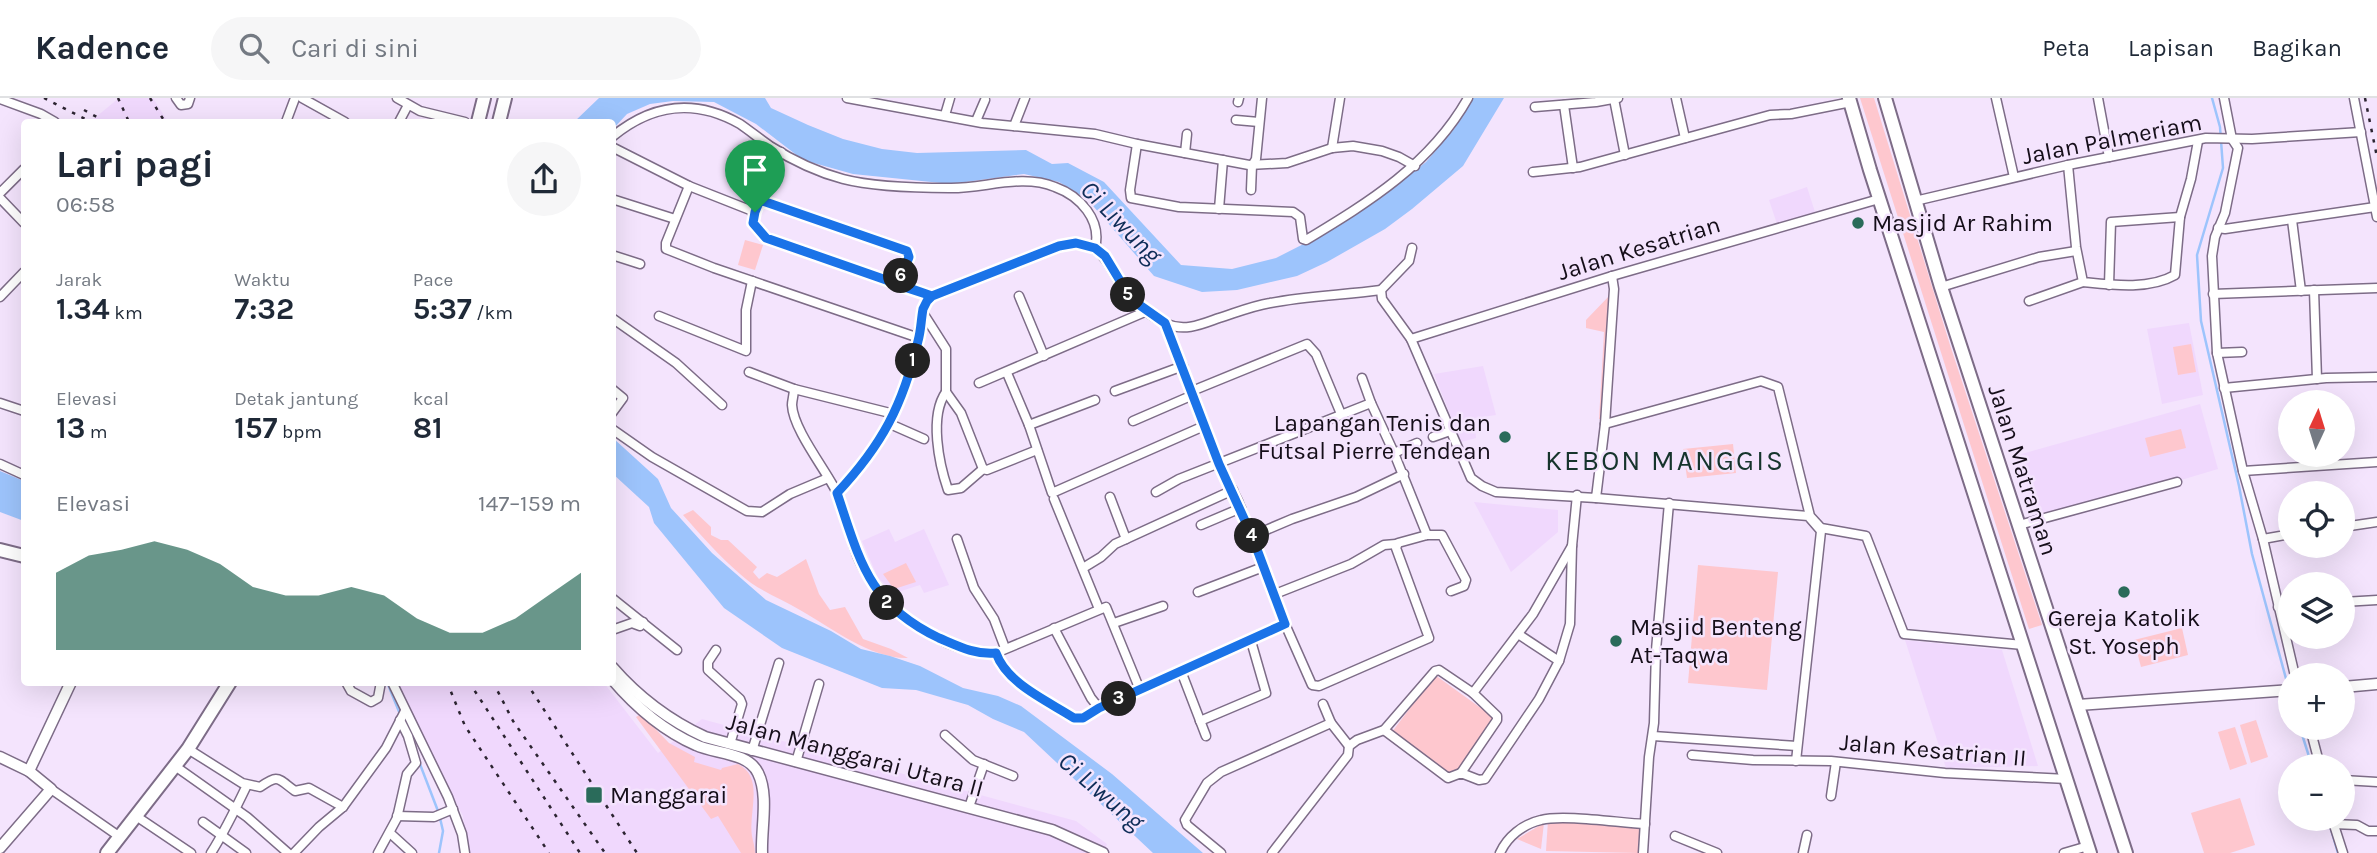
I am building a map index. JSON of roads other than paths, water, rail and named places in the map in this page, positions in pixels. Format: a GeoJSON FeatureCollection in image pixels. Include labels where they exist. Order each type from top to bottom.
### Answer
{"type":"FeatureCollection","features":[{"type":"Feature","properties":{"kind":"main road"},"geometry":{"type":"LineString","coordinates":[[479,119],[484,98]]}},
{"type":"Feature","properties":{"kind":"main road"},"geometry":{"type":"LineString","coordinates":[[500,119],[505,98]]}},
{"type":"Feature","properties":{"kind":"main road","name":"Jalan Matraman"},"geometry":{"type":"LineString","coordinates":[[1885,98],[1941,287],[2126,853]]}},
{"type":"Feature","properties":{"kind":"main road"},"geometry":{"type":"LineString","coordinates":[[1850,100],[1879,199],[2089,850]]}},
{"type":"Feature","properties":{"kind":"main road"},"geometry":{"type":"LineString","coordinates":[[0,550],[21,556]]}},
{"type":"Feature","properties":{"kind":"main road"},"geometry":{"type":"LineString","coordinates":[[0,562],[21,558]]}},
{"type":"Feature","properties":{"kind":"main road"},"geometry":{"type":"LineString","coordinates":[[107,853],[188,749],[227,686]]}},
{"type":"Feature","properties":{"kind":"street"},"geometry":{"type":"LineString","coordinates":[[176,98],[184,106],[190,98]]}},
{"type":"Feature","properties":{"kind":"street"},"geometry":{"type":"LineString","coordinates":[[287,119],[295,98]]}},
{"type":"Feature","properties":{"kind":"street"},"geometry":{"type":"LineString","coordinates":[[302,98],[340,119]]}},
{"type":"Feature","properties":{"kind":"street"},"geometry":{"type":"LineString","coordinates":[[397,98],[429,114],[452,119]]}},
{"type":"Feature","properties":{"kind":"street"},"geometry":{"type":"LineString","coordinates":[[846,98],[976,121],[1095,134],[1253,164],[1287,163],[1332,148],[1353,146],[1382,151],[1415,166]]}},
{"type":"Feature","properties":{"kind":"street"},"geometry":{"type":"LineString","coordinates":[[945,115],[950,98]]}},
{"type":"Feature","properties":{"kind":"street"},"geometry":{"type":"LineString","coordinates":[[1014,125],[1025,98]]}},
{"type":"Feature","properties":{"kind":"street"},"geometry":{"type":"LineString","coordinates":[[1251,190],[1262,98]]}},
{"type":"Feature","properties":{"kind":"street"},"geometry":{"type":"LineString","coordinates":[[1332,148],[1340,98]]}},
{"type":"Feature","properties":{"kind":"street"},"geometry":{"type":"LineString","coordinates":[[1137,144],[1131,198],[1179,207],[1293,212],[1300,217],[1303,239],[1306,240],[1368,202],[1415,166],[1457,118],[1468,98]]}},
{"type":"Feature","properties":{"kind":"street"},"geometry":{"type":"LineString","coordinates":[[1676,98],[1685,138]]}},
{"type":"Feature","properties":{"kind":"street"},"geometry":{"type":"LineString","coordinates":[[1996,98],[2014,177]]}},
{"type":"Feature","properties":{"kind":"street"},"geometry":{"type":"LineString","coordinates":[[2098,98],[2109,157]]}},
{"type":"Feature","properties":{"kind":"street"},"geometry":{"type":"LineString","coordinates":[[2224,98],[2229,139],[2238,148],[2225,213],[2218,228],[2212,256],[2217,353],[2243,471],[2263,538],[2278,607]]}},
{"type":"Feature","properties":{"kind":"street"},"geometry":{"type":"LineString","coordinates":[[2354,98],[2377,217]]}},
{"type":"Feature","properties":{"kind":"street"},"geometry":{"type":"LineString","coordinates":[[0,99],[50,119]]}},
{"type":"Feature","properties":{"kind":"street"},"geometry":{"type":"LineString","coordinates":[[1535,107],[1616,99],[1625,155]]}},
{"type":"Feature","properties":{"kind":"street"},"geometry":{"type":"LineString","coordinates":[[976,121],[985,100]]}},
{"type":"Feature","properties":{"kind":"street"},"geometry":{"type":"LineString","coordinates":[[1533,172],[1573,168],[1770,115],[1791,114],[1850,100]]}},
{"type":"Feature","properties":{"kind":"street"},"geometry":{"type":"LineString","coordinates":[[401,119],[408,105]]}},
{"type":"Feature","properties":{"kind":"street"},"geometry":{"type":"LineString","coordinates":[[1564,105],[1573,168]]}},
{"type":"Feature","properties":{"kind":"street"},"geometry":{"type":"LineString","coordinates":[[616,134],[641,117],[676,106],[691,106],[720,113],[781,152],[827,174],[863,183],[949,188],[1027,182],[1056,187],[1076,200],[1093,218],[1097,235],[1095,248]]}},
{"type":"Feature","properties":{"kind":"street"},"geometry":{"type":"LineString","coordinates":[[1236,120],[1259,122]]}},
{"type":"Feature","properties":{"kind":"street","name":"Jalan Palmeriam"},"geometry":{"type":"LineString","coordinates":[[1915,201],[2068,165],[2202,139],[2361,132]]}},
{"type":"Feature","properties":{"kind":"street"},"geometry":{"type":"LineString","coordinates":[[1185,153],[1187,134]]}},
{"type":"Feature","properties":{"kind":"street"},"geometry":{"type":"LineString","coordinates":[[2029,300],[2082,282],[2137,285],[2175,275],[2180,217],[2202,139]]}},
{"type":"Feature","properties":{"kind":"street"},"geometry":{"type":"LineString","coordinates":[[616,149],[690,186],[755,212]]}},
{"type":"Feature","properties":{"kind":"street"},"geometry":{"type":"LineString","coordinates":[[781,152],[755,212],[753,223],[766,238],[932,296]]}},
{"type":"Feature","properties":{"kind":"street"},"geometry":{"type":"LineString","coordinates":[[1219,209],[1223,160]]}},
{"type":"Feature","properties":{"kind":"street"},"geometry":{"type":"LineString","coordinates":[[2068,165],[2076,251],[2082,282]]}},
{"type":"Feature","properties":{"kind":"street"},"geometry":{"type":"LineString","coordinates":[[21,172],[0,196],[21,220]]}},
{"type":"Feature","properties":{"kind":"street"},"geometry":{"type":"LineString","coordinates":[[690,186],[675,219],[666,249],[919,338]]}},
{"type":"Feature","properties":{"kind":"street","name":"Jalan Kesatrian"},"geometry":{"type":"LineString","coordinates":[[1411,339],[1612,276],[1879,199]]}},
{"type":"Feature","properties":{"kind":"street"},"geometry":{"type":"LineString","coordinates":[[760,200],[907,251],[909,257],[898,285]]}},
{"type":"Feature","properties":{"kind":"street"},"geometry":{"type":"LineString","coordinates":[[616,201],[675,219]]}},
{"type":"Feature","properties":{"kind":"street"},"geometry":{"type":"LineString","coordinates":[[2218,228],[2375,207]]}},
{"type":"Feature","properties":{"kind":"street"},"geometry":{"type":"LineString","coordinates":[[2109,285],[2111,222],[2180,217]]}},
{"type":"Feature","properties":{"kind":"street"},"geometry":{"type":"LineString","coordinates":[[2292,220],[2301,290]]}},
{"type":"Feature","properties":{"kind":"street"},"geometry":{"type":"LineString","coordinates":[[837,493],[866,461],[890,424],[919,338],[923,313],[932,296],[1059,246],[1076,243],[1095,248],[1105,256],[1131,299],[1147,311],[1165,323],[1177,327],[1191,327],[1266,304],[1381,290],[1406,265],[1412,248]]}},
{"type":"Feature","properties":{"kind":"street"},"geometry":{"type":"LineString","coordinates":[[1941,287],[2039,257],[2076,251]]}},
{"type":"Feature","properties":{"kind":"street"},"geometry":{"type":"LineString","coordinates":[[616,256],[640,264]]}},
{"type":"Feature","properties":{"kind":"street"},"geometry":{"type":"LineString","coordinates":[[0,297],[21,275]]}},
{"type":"Feature","properties":{"kind":"street"},"geometry":{"type":"LineString","coordinates":[[1595,498],[1605,424],[1614,289],[1612,276]]}},
{"type":"Feature","properties":{"kind":"street"},"geometry":{"type":"LineString","coordinates":[[659,316],[746,351],[746,310],[752,281]]}},
{"type":"Feature","properties":{"kind":"street"},"geometry":{"type":"LineString","coordinates":[[2213,294],[2377,288]]}},
{"type":"Feature","properties":{"kind":"street"},"geometry":{"type":"LineString","coordinates":[[1381,290],[1382,299],[1411,339],[1471,478],[1482,486],[1496,492],[1577,495],[1809,516],[1821,528],[1865,535],[1906,635],[2023,645]]}},
{"type":"Feature","properties":{"kind":"street"},"geometry":{"type":"LineString","coordinates":[[2314,290],[2316,379]]}},
{"type":"Feature","properties":{"kind":"street"},"geometry":{"type":"LineString","coordinates":[[1019,296],[1044,356]]}},
{"type":"Feature","properties":{"kind":"street"},"geometry":{"type":"LineString","coordinates":[[978,383],[1007,373],[1147,311]]}},
{"type":"Feature","properties":{"kind":"street"},"geometry":{"type":"LineString","coordinates":[[923,313],[946,349],[946,392],[938,411],[937,438],[948,490],[961,488],[983,469],[987,470],[1037,450]]}},
{"type":"Feature","properties":{"kind":"street"},"geometry":{"type":"LineString","coordinates":[[616,321],[676,363],[722,405]]}},
{"type":"Feature","properties":{"kind":"street"},"geometry":{"type":"LineString","coordinates":[[1165,323],[1219,464],[1241,508],[1285,624],[1315,687],[1429,638],[1396,544]]}},
{"type":"Feature","properties":{"kind":"street"},"geometry":{"type":"LineString","coordinates":[[1133,421],[1307,344],[1316,354],[1341,414]]}},
{"type":"Feature","properties":{"kind":"street"},"geometry":{"type":"LineString","coordinates":[[2217,353],[2242,352]]}},
{"type":"Feature","properties":{"kind":"street"},"geometry":{"type":"LineString","coordinates":[[1115,391],[1182,366]]}},
{"type":"Feature","properties":{"kind":"street"},"geometry":{"type":"LineString","coordinates":[[749,372],[794,389],[894,414]]}},
{"type":"Feature","properties":{"kind":"street"},"geometry":{"type":"LineString","coordinates":[[1007,373],[1052,493],[1204,426]]}},
{"type":"Feature","properties":{"kind":"street"},"geometry":{"type":"LineString","coordinates":[[2224,388],[2316,379],[2377,377]]}},
{"type":"Feature","properties":{"kind":"street"},"geometry":{"type":"LineString","coordinates":[[1362,378],[1427,535]]}},
{"type":"Feature","properties":{"kind":"street"},"geometry":{"type":"LineString","coordinates":[[1605,424],[1761,381],[1778,387],[1809,516],[1821,531],[1796,761]]}},
{"type":"Feature","properties":{"kind":"street"},"geometry":{"type":"LineString","coordinates":[[794,389],[792,409],[837,493],[859,561],[870,582],[888,603],[918,628],[970,651],[984,654],[996,653],[1106,607],[1140,690]]}},
{"type":"Feature","properties":{"kind":"street"},"geometry":{"type":"LineString","coordinates":[[616,392],[623,397],[616,407]]}},
{"type":"Feature","properties":{"kind":"street"},"geometry":{"type":"LineString","coordinates":[[946,392],[961,413],[983,469]]}},
{"type":"Feature","properties":{"kind":"street"},"geometry":{"type":"LineString","coordinates":[[1028,425],[1095,400]]}},
{"type":"Feature","properties":{"kind":"street"},"geometry":{"type":"LineString","coordinates":[[1156,492],[1179,479],[1371,402]]}},
{"type":"Feature","properties":{"kind":"street"},"geometry":{"type":"LineString","coordinates":[[0,403],[21,410]]}},
{"type":"Feature","properties":{"kind":"street"},"geometry":{"type":"LineString","coordinates":[[890,424],[924,439]]}},
{"type":"Feature","properties":{"kind":"street"},"geometry":{"type":"LineString","coordinates":[[1433,437],[1450,431]]}},
{"type":"Feature","properties":{"kind":"street"},"geometry":{"type":"LineString","coordinates":[[616,432],[665,465],[747,511],[762,512],[790,494],[828,478]]}},
{"type":"Feature","properties":{"kind":"street"},"geometry":{"type":"LineString","coordinates":[[1394,453],[1417,443]]}},
{"type":"Feature","properties":{"kind":"street"},"geometry":{"type":"LineString","coordinates":[[2243,471],[2377,462]]}},
{"type":"Feature","properties":{"kind":"street"},"geometry":{"type":"LineString","coordinates":[[0,464],[21,474]]}},
{"type":"Feature","properties":{"kind":"street"},"geometry":{"type":"LineString","coordinates":[[1252,536],[1356,497],[1404,474]]}},
{"type":"Feature","properties":{"kind":"street"},"geometry":{"type":"LineString","coordinates":[[2020,525],[2177,482]]}},
{"type":"Feature","properties":{"kind":"street"},"geometry":{"type":"LineString","coordinates":[[1083,568],[1115,544],[1233,490]]}},
{"type":"Feature","properties":{"kind":"street"},"geometry":{"type":"LineString","coordinates":[[1461,773],[1480,780],[1485,779],[1539,699],[1559,661],[1570,624],[1572,546],[1577,495]]}},
{"type":"Feature","properties":{"kind":"street"},"geometry":{"type":"LineString","coordinates":[[1110,497],[1126,539]]}},
{"type":"Feature","properties":{"kind":"street"},"geometry":{"type":"LineString","coordinates":[[1054,499],[1099,609]]}},
{"type":"Feature","properties":{"kind":"street"},"geometry":{"type":"LineString","coordinates":[[1643,853],[1669,503]]}},
{"type":"Feature","properties":{"kind":"street"},"geometry":{"type":"LineString","coordinates":[[1201,525],[1241,508]]}},
{"type":"Feature","properties":{"kind":"street"},"geometry":{"type":"LineString","coordinates":[[2355,525],[2377,522]]}},
{"type":"Feature","properties":{"kind":"street"},"geometry":{"type":"LineString","coordinates":[[1275,594],[1351,564],[1384,545],[1427,535],[1442,535],[1466,580],[1464,586],[1451,591]]}},
{"type":"Feature","properties":{"kind":"street"},"geometry":{"type":"LineString","coordinates":[[2263,538],[2278,536]]}},
{"type":"Feature","properties":{"kind":"street"},"geometry":{"type":"LineString","coordinates":[[957,539],[974,588],[994,619],[1005,648]]}},
{"type":"Feature","properties":{"kind":"street"},"geometry":{"type":"LineString","coordinates":[[1473,693],[1533,614],[1572,546]]}},
{"type":"Feature","properties":{"kind":"street"},"geometry":{"type":"LineString","coordinates":[[1198,592],[1263,567]]}},
{"type":"Feature","properties":{"kind":"street"},"geometry":{"type":"LineString","coordinates":[[2355,602],[2377,600]]}},
{"type":"Feature","properties":{"kind":"street"},"geometry":{"type":"LineString","coordinates":[[616,601],[677,650]]}},
{"type":"Feature","properties":{"kind":"street"},"geometry":{"type":"LineString","coordinates":[[1114,623],[1163,606]]}},
{"type":"Feature","properties":{"kind":"street"},"geometry":{"type":"LineString","coordinates":[[616,629],[632,623],[640,626],[643,622]]}},
{"type":"Feature","properties":{"kind":"street"},"geometry":{"type":"LineString","coordinates":[[996,653],[1001,665],[1012,677],[1074,718],[1083,718],[1099,708],[1285,624]]}},
{"type":"Feature","properties":{"kind":"street"},"geometry":{"type":"LineString","coordinates":[[1054,628],[1099,708]]}},
{"type":"Feature","properties":{"kind":"street"},"geometry":{"type":"LineString","coordinates":[[1518,634],[1559,661]]}},
{"type":"Feature","properties":{"kind":"street"},"geometry":{"type":"LineString","coordinates":[[1200,721],[1266,693],[1251,641]]}},
{"type":"Feature","properties":{"kind":"street"},"geometry":{"type":"LineString","coordinates":[[716,650],[708,662],[708,670],[740,699],[742,704],[730,744]]}},
{"type":"Feature","properties":{"kind":"street"},"geometry":{"type":"LineString","coordinates":[[752,751],[779,663]]}},
{"type":"Feature","properties":{"kind":"street"},"geometry":{"type":"LineString","coordinates":[[1349,746],[1368,734],[1384,730],[1437,670],[1473,693],[1497,716],[1497,720],[1461,773],[1451,778],[1384,730]]}},
{"type":"Feature","properties":{"kind":"street","name":"Jalan Manggarai Utara II"},"geometry":{"type":"LineString","coordinates":[[616,671],[638,695],[668,718],[705,737],[1052,830],[1099,852]]}},
{"type":"Feature","properties":{"kind":"street"},"geometry":{"type":"LineString","coordinates":[[1181,671],[1206,736]]}},
{"type":"Feature","properties":{"kind":"street"},"geometry":{"type":"LineString","coordinates":[[616,683],[660,725],[675,735],[699,747],[745,760],[755,768],[763,792],[762,853]]}},
{"type":"Feature","properties":{"kind":"street"},"geometry":{"type":"LineString","coordinates":[[796,762],[819,684]]}},
{"type":"Feature","properties":{"kind":"street"},"geometry":{"type":"LineString","coordinates":[[2355,686],[2377,684]]}},
{"type":"Feature","properties":{"kind":"street"},"geometry":{"type":"LineString","coordinates":[[29,771],[70,686]]}},
{"type":"Feature","properties":{"kind":"street"},"geometry":{"type":"LineString","coordinates":[[348,686],[351,691],[370,702],[378,698],[380,686]]}},
{"type":"Feature","properties":{"kind":"street"},"geometry":{"type":"LineString","coordinates":[[378,853],[397,816],[407,774],[416,763],[393,686]]}},
{"type":"Feature","properties":{"kind":"street"},"geometry":{"type":"LineString","coordinates":[[2078,705],[2278,692]]}},
{"type":"Feature","properties":{"kind":"street"},"geometry":{"type":"LineString","coordinates":[[1272,853],[1348,755],[1349,746],[1331,723],[1323,704]]}},
{"type":"Feature","properties":{"kind":"street"},"geometry":{"type":"LineString","coordinates":[[294,853],[343,807],[386,748],[402,716]]}},
{"type":"Feature","properties":{"kind":"street"},"geometry":{"type":"LineString","coordinates":[[402,716],[428,754],[453,809],[466,853]]}},
{"type":"Feature","properties":{"kind":"street"},"geometry":{"type":"LineString","coordinates":[[1221,853],[1187,825],[1185,820],[1207,783],[1231,767],[1331,723]]}},
{"type":"Feature","properties":{"kind":"street"},"geometry":{"type":"LineString","coordinates":[[945,735],[965,754],[1013,776]]}},
{"type":"Feature","properties":{"kind":"street"},"geometry":{"type":"LineString","coordinates":[[1653,736],[1797,746]]}},
{"type":"Feature","properties":{"kind":"street"},"geometry":{"type":"LineString","coordinates":[[188,749],[247,785],[260,787],[276,778],[295,791],[309,788],[343,807]]}},
{"type":"Feature","properties":{"kind":"street","name":"Jalan Kesatrian II"},"geometry":{"type":"LineString","coordinates":[[1692,755],[1836,762],[1945,773],[2067,779]]}},
{"type":"Feature","properties":{"kind":"street"},"geometry":{"type":"LineString","coordinates":[[0,757],[29,771],[120,837]]}},
{"type":"Feature","properties":{"kind":"street"},"geometry":{"type":"LineString","coordinates":[[1831,796],[1836,762]]}},
{"type":"Feature","properties":{"kind":"street"},"geometry":{"type":"LineString","coordinates":[[969,807],[984,764]]}},
{"type":"Feature","properties":{"kind":"street"},"geometry":{"type":"LineString","coordinates":[[175,766],[234,807],[276,840],[288,853]]}},
{"type":"Feature","properties":{"kind":"street"},"geometry":{"type":"LineString","coordinates":[[2355,781],[2377,782]]}},
{"type":"Feature","properties":{"kind":"street"},"geometry":{"type":"LineString","coordinates":[[211,853],[247,785]]}},
{"type":"Feature","properties":{"kind":"street"},"geometry":{"type":"LineString","coordinates":[[0,848],[51,789]]}},
{"type":"Feature","properties":{"kind":"street"},"geometry":{"type":"LineString","coordinates":[[397,816],[438,816],[453,809]]}},
{"type":"Feature","properties":{"kind":"street"},"geometry":{"type":"LineString","coordinates":[[136,816],[191,853]]}},
{"type":"Feature","properties":{"kind":"street"},"geometry":{"type":"LineString","coordinates":[[1500,853],[1509,837],[1541,820],[1557,818],[1645,824]]}},
{"type":"Feature","properties":{"kind":"street"},"geometry":{"type":"LineString","coordinates":[[203,822],[246,853]]}},
{"type":"Feature","properties":{"kind":"street"},"geometry":{"type":"LineString","coordinates":[[2355,825],[2368,831],[2377,831]]}},
{"type":"Feature","properties":{"kind":"street"},"geometry":{"type":"LineString","coordinates":[[2336,831],[2343,853]]}},
{"type":"Feature","properties":{"kind":"street"},"geometry":{"type":"LineString","coordinates":[[390,833],[412,853]]}},
{"type":"Feature","properties":{"kind":"street"},"geometry":{"type":"LineString","coordinates":[[1803,853],[1807,835]]}},
{"type":"Feature","properties":{"kind":"street"},"geometry":{"type":"LineString","coordinates":[[1675,836],[1717,853]]}},
{"type":"Feature","properties":{"kind":"street"},"geometry":{"type":"LineString","coordinates":[[2064,853],[2089,850]]}},
{"type":"Feature","properties":{"kind":"water","name":"Ci Liwung"},"geometry":{"type":"Polygon","coordinates":[[[599,98],[765,98],[771,108],[808,125],[843,139],[882,149],[917,153],[1026,150],[1052,164],[1068,163],[1104,182],[1181,265],[1232,269],[1276,258],[1331,230],[1426,162],[1454,129],[1473,98],[1504,98],[1463,166],[1385,229],[1297,276],[1237,290],[1202,292],[1154,276],[1087,199],[1059,182],[1024,174],[951,184],[853,174],[803,160],[756,124],[714,102],[673,101],[650,104],[627,114],[616,126],[616,119],[577,119],[599,98]]]}},
{"type":"Feature","properties":{"kind":"water","name":"Ci Liwung"},"geometry":{"type":"Polygon","coordinates":[[[616,441],[658,479],[671,508],[712,553],[766,600],[831,631],[861,649],[920,666],[963,688],[998,696],[1021,706],[1112,774],[1203,853],[1153,853],[1024,732],[968,705],[916,690],[882,688],[782,648],[724,608],[654,523],[649,507],[616,477],[616,441]]]}},
{"type":"Feature","properties":{"kind":"water"},"geometry":{"type":"Polygon","coordinates":[[[0,471],[21,480],[21,520],[0,512],[0,471]]]}},
{"type":"Feature","properties":{"kind":"waterway"},"geometry":{"type":"LineString","coordinates":[[2212,98],[2220,127],[2223,168],[2197,255],[2201,321],[2252,554],[2282,663]]}},
{"type":"Feature","properties":{"kind":"waterway"},"geometry":{"type":"LineString","coordinates":[[389,686],[400,714]]}},
{"type":"Feature","properties":{"kind":"waterway"},"geometry":{"type":"LineString","coordinates":[[2304,740],[2308,754]]}},
{"type":"Feature","properties":{"kind":"waterway"},"geometry":{"type":"LineString","coordinates":[[418,759],[438,811]]}},
{"type":"Feature","properties":{"kind":"waterway"},"geometry":{"type":"LineString","coordinates":[[439,853],[443,831],[440,818]]}},
{"type":"Feature","properties":{"kind":"waterway"},"geometry":{"type":"LineString","coordinates":[[2332,831],[2338,853]]}},
{"type":"Feature","properties":{"kind":"railway"},"geometry":{"type":"LineString","coordinates":[[44,98],[85,119]]}},
{"type":"Feature","properties":{"kind":"railway"},"geometry":{"type":"LineString","coordinates":[[118,98],[128,119]]}},
{"type":"Feature","properties":{"kind":"railway"},"geometry":{"type":"LineString","coordinates":[[150,98],[163,119]]}},
{"type":"Feature","properties":{"kind":"railway"},"geometry":{"type":"LineString","coordinates":[[2365,98],[2377,157]]}},
{"type":"Feature","properties":{"kind":"railway"},"geometry":{"type":"LineString","coordinates":[[84,110],[100,119]]}},
{"type":"Feature","properties":{"kind":"railway"},"geometry":{"type":"LineString","coordinates":[[449,686],[465,726],[549,853]]}},
{"type":"Feature","properties":{"kind":"railway"},"geometry":{"type":"LineString","coordinates":[[472,686],[580,853]]}},
{"type":"Feature","properties":{"kind":"railway"},"geometry":{"type":"LineString","coordinates":[[495,686],[513,721],[605,853]]}},
{"type":"Feature","properties":{"kind":"railway"},"geometry":{"type":"LineString","coordinates":[[529,686],[637,853]]}},
{"type":"Feature","properties":{"kind":"place","name":"Masjid Ar Rahim"},"geometry":{"type":"Point","coordinates":[1858,223]}},
{"type":"Feature","properties":{"kind":"place","name":"Lapangan Tenis dan Futsal Pierre Tendean"},"geometry":{"type":"Point","coordinates":[1505,437]}},
{"type":"Feature","properties":{"kind":"place","name":"Gereja Katolik St. Yoseph"},"geometry":{"type":"Point","coordinates":[2124,592]}},
{"type":"Feature","properties":{"kind":"place","name":"Masjid Benteng At-Taqwa"},"geometry":{"type":"Point","coordinates":[1616,641]}},
{"type":"Feature","properties":{"kind":"place","name":"Manggarai"},"geometry":{"type":"Point","coordinates":[594,795]}},
{"type":"Feature","properties":{"kind":"district","name":"KEBON MANGGIS"},"geometry":{"type":"Point","coordinates":[1665,460]}}]}
